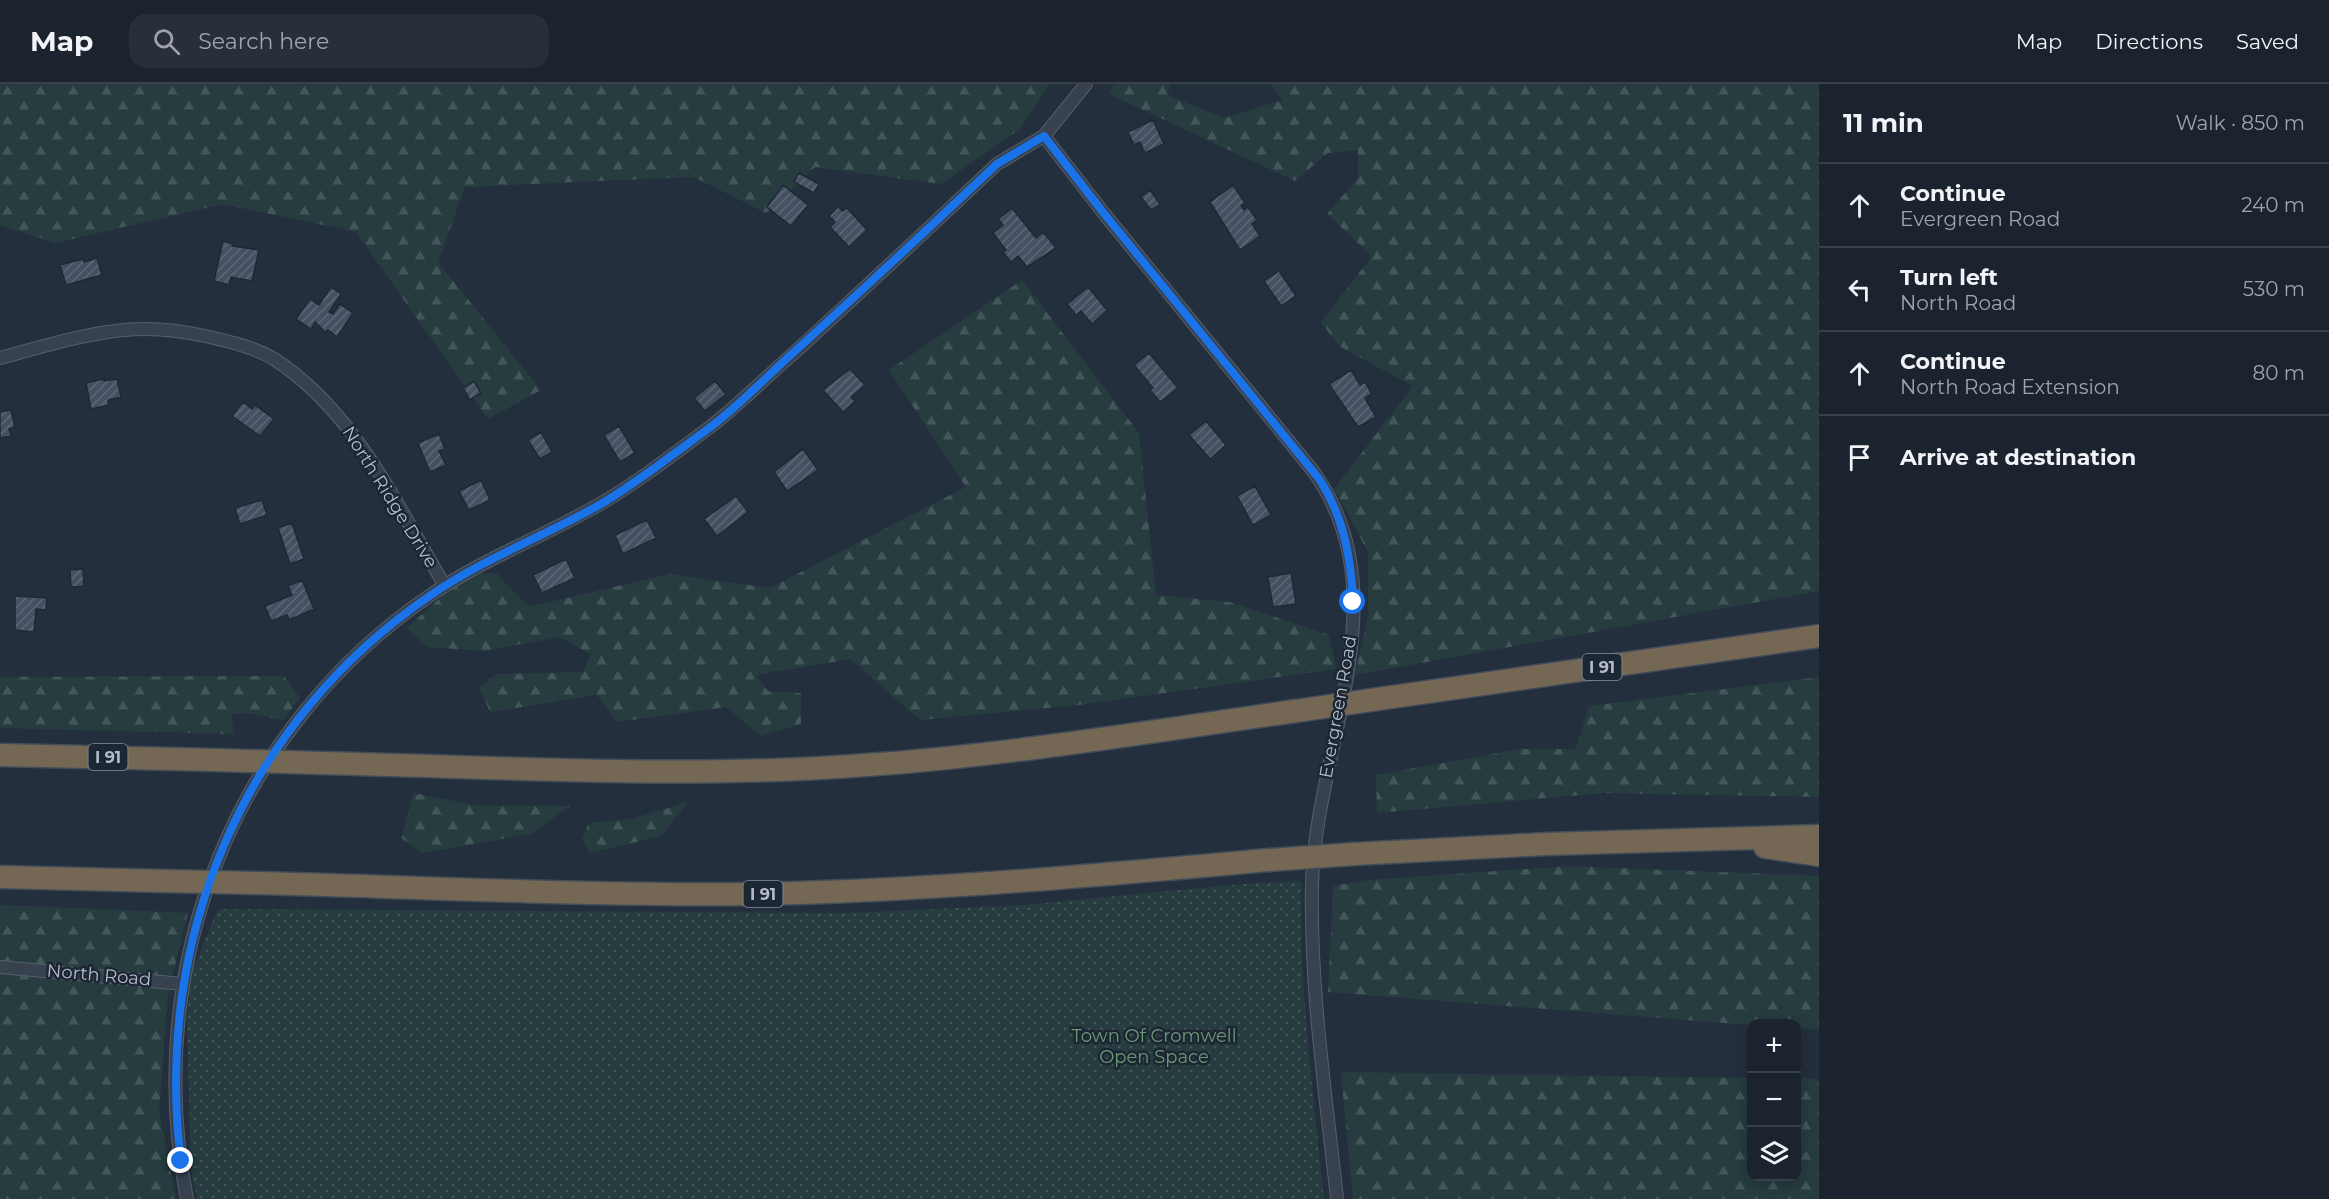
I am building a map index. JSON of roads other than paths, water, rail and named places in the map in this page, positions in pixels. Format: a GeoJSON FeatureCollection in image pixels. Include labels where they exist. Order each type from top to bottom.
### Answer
{"type":"FeatureCollection","features":[{"type":"Feature","properties":{"kind":"highway","name":"I 91"},"geometry":{"type":"LineString","coordinates":[[0,755],[693,772],[834,767],[1000,752],[1819,636]]}},
{"type":"Feature","properties":{"kind":"highway","name":"I 91"},"geometry":{"type":"LineString","coordinates":[[0,877],[708,894],[809,893],[981,885],[1354,854],[1719,838],[1819,836]]}},
{"type":"Feature","properties":{"kind":"highway"},"geometry":{"type":"LineString","coordinates":[[1719,838],[1819,855]]}},
{"type":"Feature","properties":{"kind":"street"},"geometry":{"type":"LineString","coordinates":[[187,1199],[178,1137],[176,1103],[177,1041],[183,984],[191,942],[213,868],[245,801],[280,744],[318,695],[354,658],[403,615],[445,586],[506,551],[602,503],[712,425],[997,164],[1044,136],[1086,84]]}},
{"type":"Feature","properties":{"kind":"street","name":"Evergreen Road"},"geometry":{"type":"LineString","coordinates":[[1044,136],[1313,471],[1333,503],[1344,532],[1353,585],[1351,640],[1343,701],[1318,817],[1311,901],[1314,960],[1336,1199]]}},
{"type":"Feature","properties":{"kind":"street","name":"North Ridge Drive"},"geometry":{"type":"LineString","coordinates":[[0,358],[83,336],[125,329],[174,329],[228,341],[273,358],[319,395],[355,437],[445,586]]}},
{"type":"Feature","properties":{"kind":"street","name":"North Road"},"geometry":{"type":"LineString","coordinates":[[0,967],[183,984]]}},
{"type":"Feature","properties":{"kind":"park label","name":"Town Of Cromwell Open Space"},"geometry":{"type":"Point","coordinates":[1154,1046]}}]}
